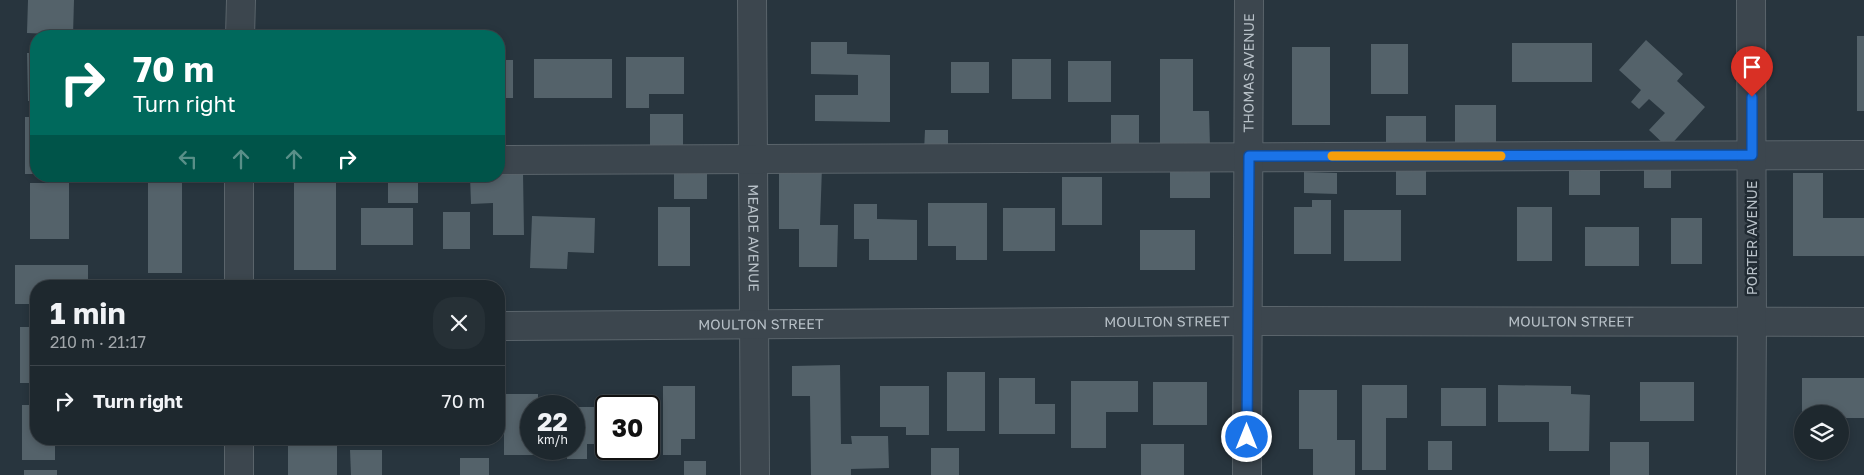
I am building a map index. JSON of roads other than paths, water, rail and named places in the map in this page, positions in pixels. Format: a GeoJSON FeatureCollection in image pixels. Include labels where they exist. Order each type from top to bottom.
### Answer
{"type":"FeatureCollection","features":[{"type":"Feature","properties":{"kind":"street"},"geometry":{"type":"LineString","coordinates":[[240,30],[241,0]]}},
{"type":"Feature","properties":{"kind":"street","name":"MEADE AVENUE"},"geometry":{"type":"LineString","coordinates":[[752,0],[755,475]]}},
{"type":"Feature","properties":{"kind":"street","name":"THOMAS AVENUE"},"geometry":{"type":"LineString","coordinates":[[1247,475],[1249,0]]}},
{"type":"Feature","properties":{"kind":"street","name":"PORTER AVENUE"},"geometry":{"type":"LineString","coordinates":[[1751,0],[1751,475]]}},
{"type":"Feature","properties":{"kind":"street"},"geometry":{"type":"LineString","coordinates":[[505,160],[1864,155]]}},
{"type":"Feature","properties":{"kind":"street"},"geometry":{"type":"LineString","coordinates":[[239,182],[239,280]]}},
{"type":"Feature","properties":{"kind":"street","name":"MOULTON STREET"},"geometry":{"type":"LineString","coordinates":[[505,326],[1248,322],[1864,322]]}},
{"type":"Feature","properties":{"kind":"street"},"geometry":{"type":"LineString","coordinates":[[239,445],[239,475]]}}]}
